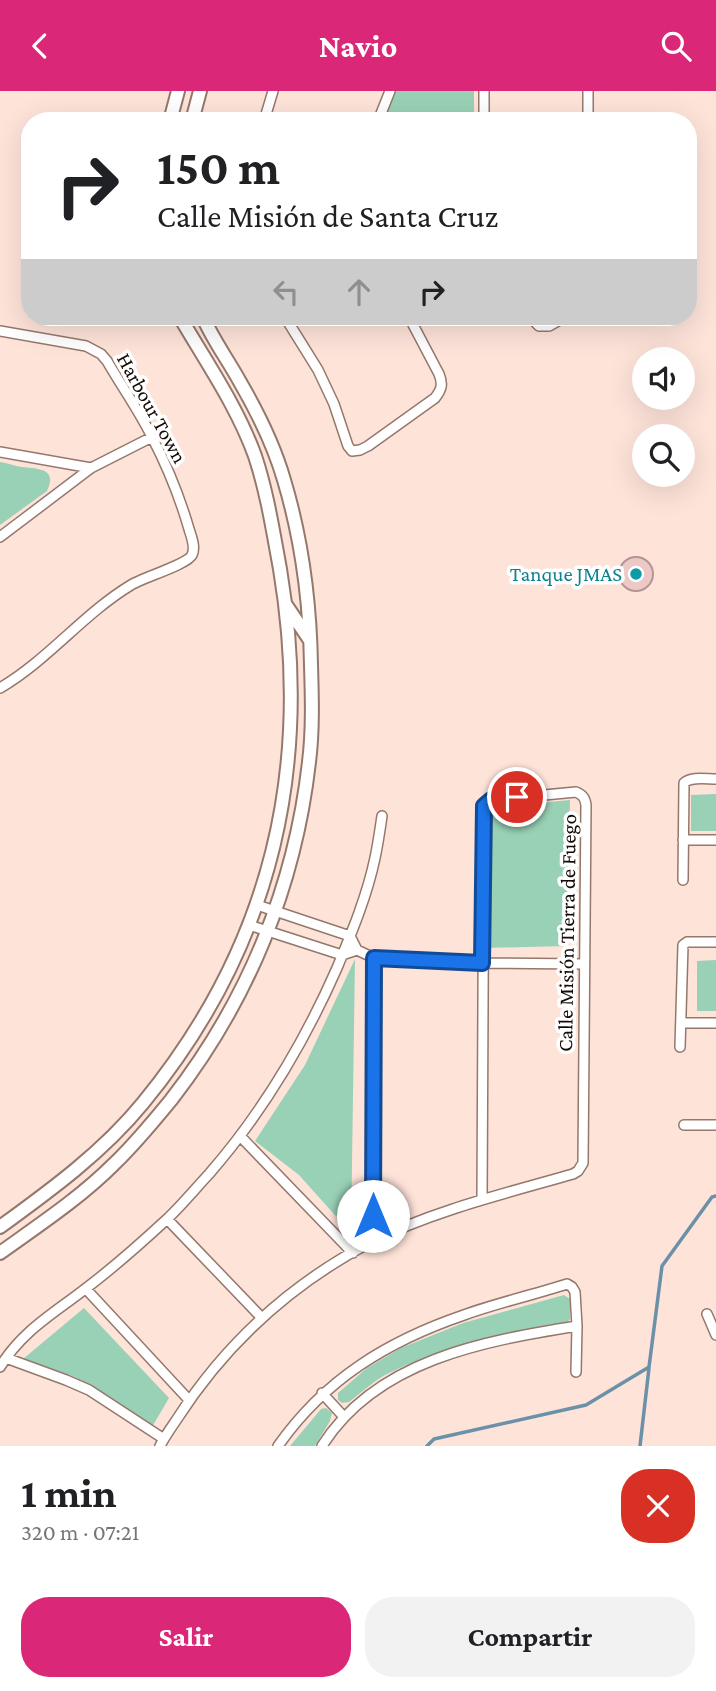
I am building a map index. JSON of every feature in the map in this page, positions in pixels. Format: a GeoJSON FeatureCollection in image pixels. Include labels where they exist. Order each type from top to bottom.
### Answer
{"type":"FeatureCollection","features":[{"type":"Feature","properties":{"kind":"main road"},"geometry":{"type":"LineString","coordinates":[[172,112],[178,91]]}},
{"type":"Feature","properties":{"kind":"main road"},"geometry":{"type":"LineString","coordinates":[[194,112],[200,91]]}},
{"type":"Feature","properties":{"kind":"main road"},"geometry":{"type":"LineString","coordinates":[[0,1227],[68,1177],[121,1128],[178,1058],[209,1010],[232,966],[257,905],[276,836],[288,769],[292,702],[285,604],[269,509],[254,454],[236,411],[185,326]]}},
{"type":"Feature","properties":{"kind":"main road"},"geometry":{"type":"LineString","coordinates":[[0,1253],[93,1183],[122,1157],[187,1079],[226,1020],[248,977],[276,911],[295,848],[310,758],[312,702],[311,642],[300,543],[278,461],[258,414],[208,326]]}},
{"type":"Feature","properties":{"kind":"main road"},"geometry":{"type":"LineString","coordinates":[[285,604],[311,642]]}},
{"type":"Feature","properties":{"kind":"street"},"geometry":{"type":"LineString","coordinates":[[267,112],[273,91]]}},
{"type":"Feature","properties":{"kind":"street"},"geometry":{"type":"LineString","coordinates":[[382,112],[390,91]]}},
{"type":"Feature","properties":{"kind":"street"},"geometry":{"type":"LineString","coordinates":[[484,91],[484,112]]}},
{"type":"Feature","properties":{"kind":"street"},"geometry":{"type":"LineString","coordinates":[[588,91],[588,112]]}},
{"type":"Feature","properties":{"kind":"street"},"geometry":{"type":"LineString","coordinates":[[291,326],[318,370],[352,451],[368,446],[440,392],[442,383],[439,374],[414,326]]}},
{"type":"Feature","properties":{"kind":"street","name":"Harbour Town"},"geometry":{"type":"LineString","coordinates":[[0,331],[86,346],[101,354],[152,437],[173,482],[194,548],[192,555],[184,562],[117,594],[29,669],[0,688]]}},
{"type":"Feature","properties":{"kind":"street"},"geometry":{"type":"LineString","coordinates":[[0,537],[91,468],[152,437]]}},
{"type":"Feature","properties":{"kind":"street"},"geometry":{"type":"LineString","coordinates":[[0,452],[91,468]]}},
{"type":"Feature","properties":{"kind":"street"},"geometry":{"type":"LineString","coordinates":[[683,880],[684,783],[692,779],[716,779]]}},
{"type":"Feature","properties":{"kind":"street","name":"Calle Misión Tierra de Fuego"},"geometry":{"type":"LineString","coordinates":[[162,1442],[189,1400],[224,1355],[273,1308],[314,1277],[373,1242],[415,1223],[573,1174],[581,1168],[586,805],[582,795],[576,792],[491,800],[484,806],[482,1201]]}},
{"type":"Feature","properties":{"kind":"street"},"geometry":{"type":"LineString","coordinates":[[0,1367],[16,1344],[37,1324],[86,1289],[167,1219],[240,1136],[260,1109],[292,1058],[322,1001],[350,936],[365,897],[382,816]]}},
{"type":"Feature","properties":{"kind":"street"},"geometry":{"type":"LineString","coordinates":[[683,840],[716,840]]}},
{"type":"Feature","properties":{"kind":"street"},"geometry":{"type":"LineString","coordinates":[[257,905],[350,936],[357,950],[374,958],[584,964]]}},
{"type":"Feature","properties":{"kind":"street"},"geometry":{"type":"LineString","coordinates":[[249,925],[342,955],[357,950]]}},
{"type":"Feature","properties":{"kind":"street"},"geometry":{"type":"LineString","coordinates":[[680,1047],[683,945],[687,942],[716,942]]}},
{"type":"Feature","properties":{"kind":"street"},"geometry":{"type":"LineString","coordinates":[[373,1242],[374,958]]}},
{"type":"Feature","properties":{"kind":"street"},"geometry":{"type":"LineString","coordinates":[[681,1023],[716,1023]]}},
{"type":"Feature","properties":{"kind":"street"},"geometry":{"type":"LineString","coordinates":[[684,1125],[716,1125]]}},
{"type":"Feature","properties":{"kind":"street"},"geometry":{"type":"LineString","coordinates":[[240,1136],[353,1253]]}},
{"type":"Feature","properties":{"kind":"street"},"geometry":{"type":"LineString","coordinates":[[167,1219],[262,1318]]}},
{"type":"Feature","properties":{"kind":"street"},"geometry":{"type":"LineString","coordinates":[[278,1446],[322,1393],[366,1359],[424,1330],[464,1314],[567,1284],[575,1292],[576,1372]]}},
{"type":"Feature","properties":{"kind":"street"},"geometry":{"type":"LineString","coordinates":[[86,1289],[189,1400]]}},
{"type":"Feature","properties":{"kind":"street"},"geometry":{"type":"LineString","coordinates":[[707,1314],[716,1335]]}},
{"type":"Feature","properties":{"kind":"street"},"geometry":{"type":"LineString","coordinates":[[322,1446],[344,1417],[379,1388],[419,1365],[477,1346],[577,1326]]}},
{"type":"Feature","properties":{"kind":"street"},"geometry":{"type":"LineString","coordinates":[[6,1358],[89,1390],[162,1442]]}},
{"type":"Feature","properties":{"kind":"street"},"geometry":{"type":"LineString","coordinates":[[322,1393],[344,1417]]}},
{"type":"Feature","properties":{"kind":"green space"},"geometry":{"type":"Polygon","coordinates":[[[395,91],[474,91],[474,112],[384,112],[395,91]]]}},
{"type":"Feature","properties":{"kind":"green space"},"geometry":{"type":"Polygon","coordinates":[[[0,462],[45,471],[50,483],[47,491],[0,525],[0,462]]]}},
{"type":"Feature","properties":{"kind":"green space"},"geometry":{"type":"Polygon","coordinates":[[[716,794],[716,831],[691,831],[691,795],[716,794]]]}},
{"type":"Feature","properties":{"kind":"green space"},"geometry":{"type":"Polygon","coordinates":[[[570,800],[567,946],[482,948],[483,808],[570,800]]]}},
{"type":"Feature","properties":{"kind":"green space"},"geometry":{"type":"Polygon","coordinates":[[[355,959],[351,1233],[299,1175],[255,1141],[305,1065],[355,959]]]}},
{"type":"Feature","properties":{"kind":"green space"},"geometry":{"type":"Polygon","coordinates":[[[716,960],[716,1011],[697,1011],[697,961],[716,960]]]}},
{"type":"Feature","properties":{"kind":"green space"},"geometry":{"type":"Polygon","coordinates":[[[564,1295],[570,1299],[570,1319],[567,1323],[499,1336],[432,1355],[384,1376],[349,1402],[342,1403],[338,1400],[338,1393],[367,1368],[401,1348],[463,1323],[564,1295]]]}},
{"type":"Feature","properties":{"kind":"green space"},"geometry":{"type":"Polygon","coordinates":[[[84,1308],[169,1398],[152,1427],[75,1377],[23,1359],[84,1308]]]}},
{"type":"Feature","properties":{"kind":"green space"},"geometry":{"type":"Polygon","coordinates":[[[326,1408],[332,1413],[330,1421],[315,1446],[290,1446],[321,1409],[326,1408]]]}},
{"type":"Feature","properties":{"kind":"building","name":"Tanque JMAS"},"geometry":{"type":"Polygon","coordinates":[[[636,557],[648,562],[653,574],[648,586],[636,591],[624,586],[619,574],[624,562],[636,557]]]}},
{"type":"Feature","properties":{"kind":"waterway"},"geometry":{"type":"LineString","coordinates":[[427,1446],[434,1439],[586,1405],[649,1367],[662,1266],[712,1197],[716,1196]]}},
{"type":"Feature","properties":{"kind":"waterway"},"geometry":{"type":"LineString","coordinates":[[640,1446],[649,1368]]}},
{"type":"Feature","properties":{"kind":"place","name":"Tanque JMAS"},"geometry":{"type":"Point","coordinates":[636,574]}},
{"type":"Feature","properties":{"kind":"route"},"geometry":{"type":"LineString","coordinates":[[373,1216],[374,958],[482,963],[484,806],[491,800],[517,797]]}}]}
